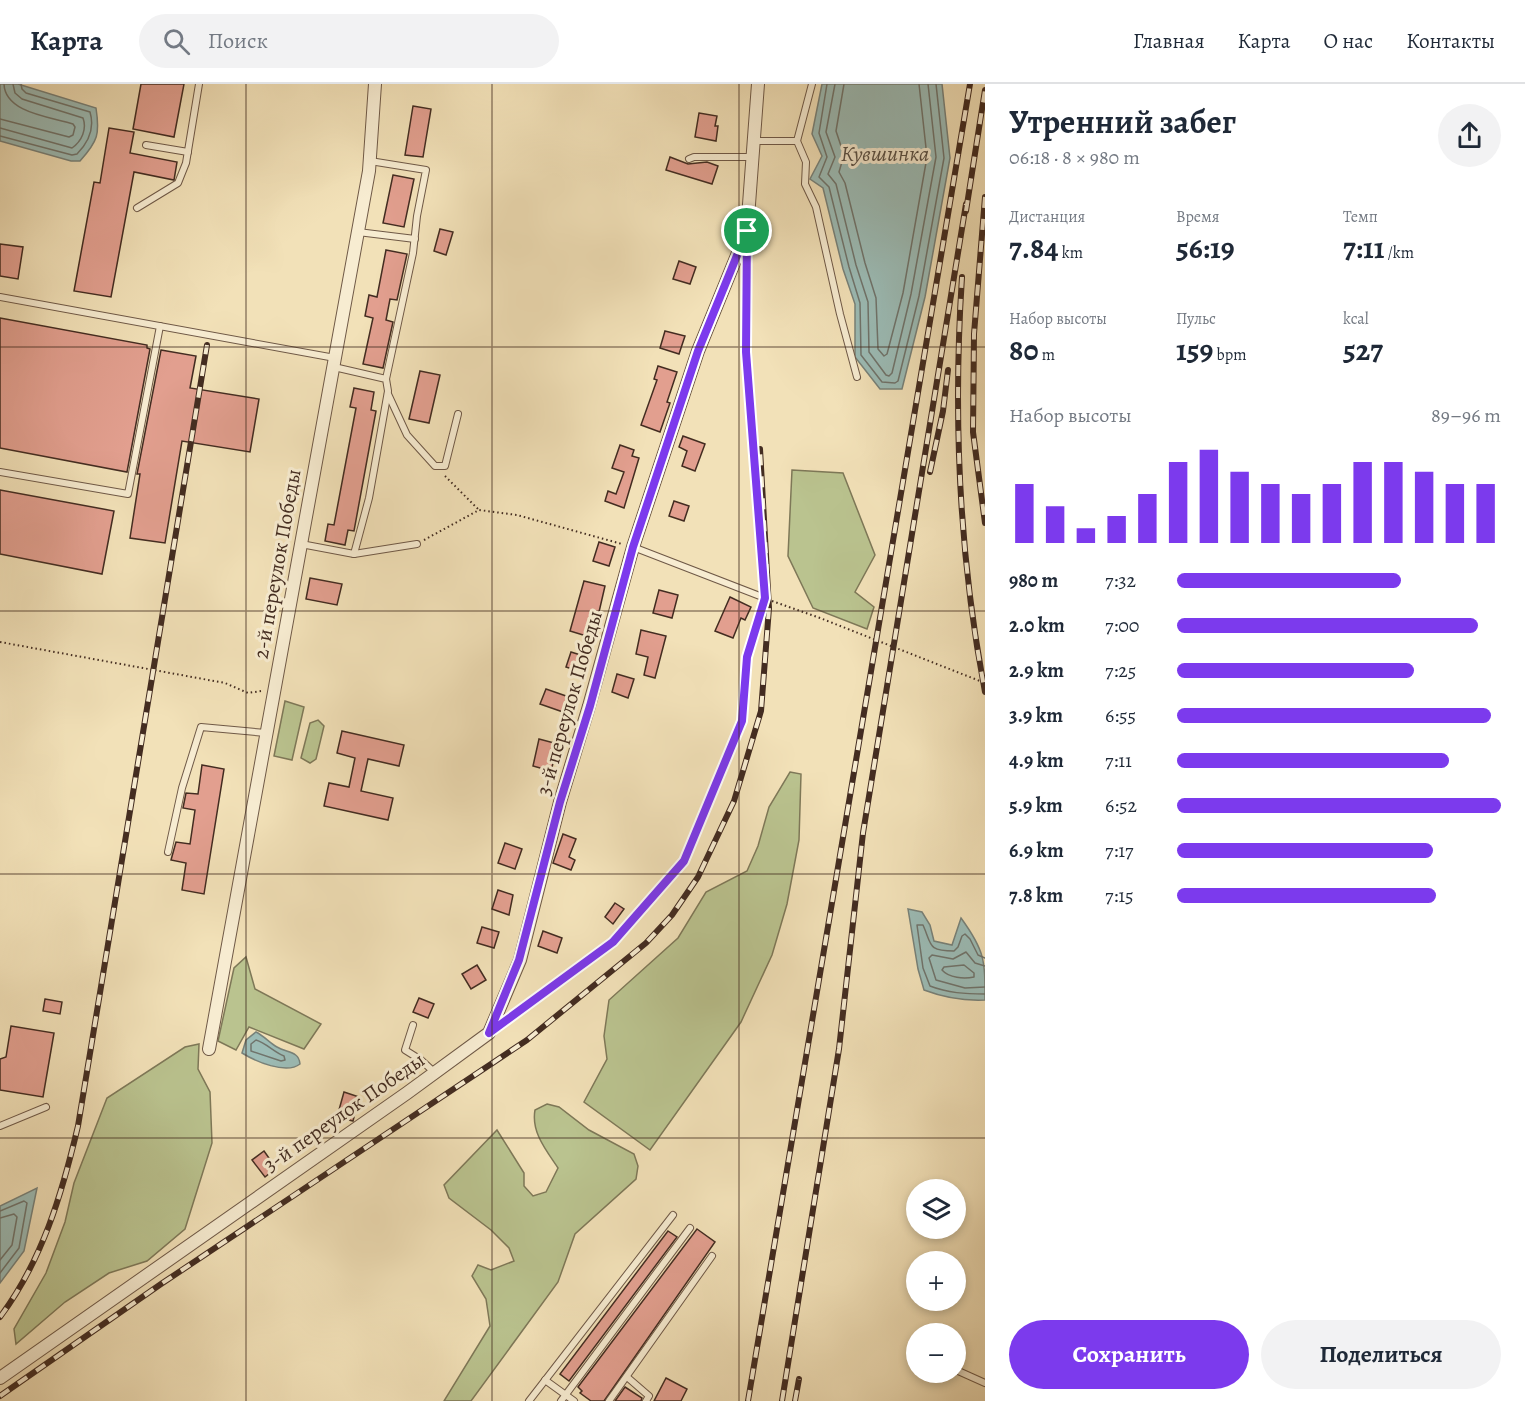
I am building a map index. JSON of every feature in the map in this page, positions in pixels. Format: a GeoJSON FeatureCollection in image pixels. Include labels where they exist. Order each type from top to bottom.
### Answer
{"type":"FeatureCollection","features":[{"type":"Feature","properties":{"kind":"street","name":"2-й переулок Победы"},"geometry":{"type":"LineString","coordinates":[[209,1049],[358,232],[370,161],[375,84]]}},
{"type":"Feature","properties":{"kind":"street","name":"3-й переулок Победы"},"geometry":{"type":"LineString","coordinates":[[0,1378],[489,1033],[519,960],[560,802],[590,706],[633,547],[698,351],[747,231],[758,84]]}},
{"type":"Feature","properties":{"kind":"lane"},"geometry":{"type":"LineString","coordinates":[[137,208],[178,183],[186,163],[199,84]]}},
{"type":"Feature","properties":{"kind":"lane"},"geometry":{"type":"LineString","coordinates":[[812,84],[798,141],[806,162],[804,184],[816,207],[856,377]]}},
{"type":"Feature","properties":{"kind":"lane"},"geometry":{"type":"LineString","coordinates":[[754,141],[798,141]]}},
{"type":"Feature","properties":{"kind":"lane"},"geometry":{"type":"LineString","coordinates":[[146,145],[188,152]]}},
{"type":"Feature","properties":{"kind":"lane"},"geometry":{"type":"LineString","coordinates":[[689,159],[704,156],[753,157]]}},
{"type":"Feature","properties":{"kind":"lane"},"geometry":{"type":"LineString","coordinates":[[354,554],[369,498],[387,393],[386,379],[402,309],[426,170],[370,161]]}},
{"type":"Feature","properties":{"kind":"lane"},"geometry":{"type":"LineString","coordinates":[[489,1033],[613,942],[684,861],[742,721],[747,657],[765,598],[746,352],[747,231]]}},
{"type":"Feature","properties":{"kind":"lane"},"geometry":{"type":"LineString","coordinates":[[358,232],[414,239]]}},
{"type":"Feature","properties":{"kind":"lane"},"geometry":{"type":"LineString","coordinates":[[0,297],[160,326],[334,362],[386,379]]}},
{"type":"Feature","properties":{"kind":"lane"},"geometry":{"type":"LineString","coordinates":[[0,472],[128,494],[160,326]]}},
{"type":"Feature","properties":{"kind":"lane"},"geometry":{"type":"LineString","coordinates":[[387,393],[407,435],[435,466],[446,466],[458,414]]}},
{"type":"Feature","properties":{"kind":"lane"},"geometry":{"type":"LineString","coordinates":[[301,544],[354,554],[417,544]]}},
{"type":"Feature","properties":{"kind":"lane"},"geometry":{"type":"LineString","coordinates":[[633,547],[765,598]]}},
{"type":"Feature","properties":{"kind":"lane"},"geometry":{"type":"LineString","coordinates":[[168,852],[182,788],[201,727],[266,733]]}},
{"type":"Feature","properties":{"kind":"lane"},"geometry":{"type":"LineString","coordinates":[[413,1025],[405,1050],[435,1072]]}},
{"type":"Feature","properties":{"kind":"lane"},"geometry":{"type":"LineString","coordinates":[[0,1126],[46,1107]]}},
{"type":"Feature","properties":{"kind":"lane"},"geometry":{"type":"LineString","coordinates":[[529,1401],[673,1215]]}},
{"type":"Feature","properties":{"kind":"lane"},"geometry":{"type":"LineString","coordinates":[[561,1401],[690,1228]]}},
{"type":"Feature","properties":{"kind":"lane"},"geometry":{"type":"LineString","coordinates":[[609,1401],[712,1256]]}},
{"type":"Feature","properties":{"kind":"lane"},"geometry":{"type":"LineString","coordinates":[[966,1374],[985,1383]]}},
{"type":"Feature","properties":{"kind":"lane"},"geometry":{"type":"LineString","coordinates":[[627,1377],[649,1396],[646,1401]]}},
{"type":"Feature","properties":{"kind":"lane"},"geometry":{"type":"LineString","coordinates":[[545,1380],[574,1401]]}},
{"type":"Feature","properties":{"kind":"path"},"geometry":{"type":"LineString","coordinates":[[435,466],[478,510]]}},
{"type":"Feature","properties":{"kind":"path"},"geometry":{"type":"LineString","coordinates":[[417,544],[478,510],[517,515],[633,547]]}},
{"type":"Feature","properties":{"kind":"path"},"geometry":{"type":"LineString","coordinates":[[765,598],[985,683]]}},
{"type":"Feature","properties":{"kind":"path"},"geometry":{"type":"LineString","coordinates":[[0,642],[225,683],[248,693],[274,689]]}},
{"type":"Feature","properties":{"kind":"green space"},"geometry":{"type":"Polygon","coordinates":[[[792,470],[843,473],[875,555],[855,592],[874,607],[867,629],[813,608],[788,556],[792,470]]]}},
{"type":"Feature","properties":{"kind":"green space"},"geometry":{"type":"Polygon","coordinates":[[[285,701],[304,707],[292,760],[274,756],[285,701]]]}},
{"type":"Feature","properties":{"kind":"green space"},"geometry":{"type":"Polygon","coordinates":[[[318,720],[324,726],[316,759],[310,763],[301,758],[310,723],[318,720]]]}},
{"type":"Feature","properties":{"kind":"green space"},"geometry":{"type":"Polygon","coordinates":[[[790,772],[801,774],[799,840],[787,904],[772,955],[741,1022],[650,1150],[584,1102],[607,1059],[604,1036],[609,1000],[678,938],[706,892],[747,871],[758,846],[769,807],[790,772]]]}},
{"type":"Feature","properties":{"kind":"green space"},"geometry":{"type":"Polygon","coordinates":[[[246,957],[255,989],[321,1024],[304,1049],[249,1027],[236,1050],[218,1041],[234,968],[246,957]]]}},
{"type":"Feature","properties":{"kind":"green space"},"geometry":{"type":"Polygon","coordinates":[[[199,1044],[198,1069],[210,1092],[212,1143],[185,1229],[147,1261],[109,1273],[65,1302],[16,1344],[14,1329],[46,1273],[65,1222],[74,1183],[107,1098],[185,1047],[199,1044]]]}},
{"type":"Feature","properties":{"kind":"green space"},"geometry":{"type":"Polygon","coordinates":[[[547,1104],[559,1107],[589,1130],[634,1154],[638,1166],[636,1179],[575,1234],[558,1282],[471,1401],[444,1401],[490,1326],[486,1299],[472,1276],[478,1265],[491,1270],[514,1261],[509,1248],[491,1230],[449,1198],[444,1185],[497,1130],[524,1173],[524,1186],[533,1196],[546,1192],[558,1168],[540,1140],[534,1118],[535,1110],[547,1104]]]}},
{"type":"Feature","properties":{"kind":"water"},"geometry":{"type":"Polygon","coordinates":[[[0,84],[18,84],[96,108],[98,124],[91,148],[80,161],[71,161],[0,141],[0,84]]]}},
{"type":"Feature","properties":{"kind":"water","name":"Кувшинка"},"geometry":{"type":"Polygon","coordinates":[[[822,84],[942,84],[950,158],[925,297],[902,389],[880,389],[855,357],[855,304],[843,269],[823,188],[810,179],[822,156],[812,134],[822,84]]]}},
{"type":"Feature","properties":{"kind":"water"},"geometry":{"type":"Polygon","coordinates":[[[908,909],[922,912],[930,925],[934,941],[952,945],[961,918],[975,939],[982,956],[985,1000],[954,998],[924,990],[918,969],[908,909]]]}},
{"type":"Feature","properties":{"kind":"water"},"geometry":{"type":"Polygon","coordinates":[[[256,1032],[277,1047],[295,1054],[300,1064],[287,1068],[279,1067],[262,1063],[242,1053],[246,1040],[256,1032]]]}},
{"type":"Feature","properties":{"kind":"water"},"geometry":{"type":"Polygon","coordinates":[[[37,1188],[24,1251],[0,1283],[0,1206],[37,1188]]]}},
{"type":"Feature","properties":{"kind":"building"},"geometry":{"type":"Polygon","coordinates":[[[141,84],[184,84],[174,137],[133,129],[141,84]]]}},
{"type":"Feature","properties":{"kind":"building"},"geometry":{"type":"Polygon","coordinates":[[[413,106],[431,109],[423,157],[405,155],[413,106]]]}},
{"type":"Feature","properties":{"kind":"building"},"geometry":{"type":"Polygon","coordinates":[[[699,113],[717,116],[716,141],[695,137],[699,113]]]}},
{"type":"Feature","properties":{"kind":"building"},"geometry":{"type":"Polygon","coordinates":[[[109,128],[134,132],[130,153],[177,162],[174,180],[134,172],[111,297],[74,291],[94,182],[100,183],[109,128]]]}},
{"type":"Feature","properties":{"kind":"building"},"geometry":{"type":"Polygon","coordinates":[[[670,157],[688,164],[707,162],[718,166],[712,184],[666,170],[670,157]]]}},
{"type":"Feature","properties":{"kind":"building"},"geometry":{"type":"Polygon","coordinates":[[[393,175],[414,179],[404,227],[383,223],[393,175]]]}},
{"type":"Feature","properties":{"kind":"building"},"geometry":{"type":"Polygon","coordinates":[[[440,229],[453,232],[446,255],[434,251],[440,229]]]}},
{"type":"Feature","properties":{"kind":"building"},"geometry":{"type":"Polygon","coordinates":[[[0,244],[23,247],[18,279],[0,276],[0,244]]]}},
{"type":"Feature","properties":{"kind":"building"},"geometry":{"type":"Polygon","coordinates":[[[386,250],[407,254],[397,300],[390,299],[386,320],[393,322],[383,368],[363,364],[373,318],[365,316],[369,295],[377,297],[386,250]]]}},
{"type":"Feature","properties":{"kind":"building"},"geometry":{"type":"Polygon","coordinates":[[[679,261],[696,267],[690,284],[673,279],[679,261]]]}},
{"type":"Feature","properties":{"kind":"building"},"geometry":{"type":"Polygon","coordinates":[[[0,318],[147,345],[150,349],[127,472],[0,448],[0,318]]]}},
{"type":"Feature","properties":{"kind":"building"},"geometry":{"type":"Polygon","coordinates":[[[665,331],[685,336],[679,354],[660,348],[665,331]]]}},
{"type":"Feature","properties":{"kind":"building"},"geometry":{"type":"Polygon","coordinates":[[[161,350],[196,356],[190,388],[259,399],[250,452],[182,441],[165,543],[130,538],[140,474],[137,474],[161,350]]]}},
{"type":"Feature","properties":{"kind":"building"},"geometry":{"type":"Polygon","coordinates":[[[658,366],[677,372],[660,432],[641,425],[657,380],[654,379],[658,366]]]}},
{"type":"Feature","properties":{"kind":"building"},"geometry":{"type":"Polygon","coordinates":[[[420,371],[440,375],[429,423],[409,419],[420,371]]]}},
{"type":"Feature","properties":{"kind":"building"},"geometry":{"type":"Polygon","coordinates":[[[354,388],[374,392],[371,410],[376,411],[354,531],[348,530],[345,545],[325,541],[328,524],[334,525],[356,408],[350,407],[354,388]]]}},
{"type":"Feature","properties":{"kind":"building"},"geometry":{"type":"Polygon","coordinates":[[[683,436],[705,444],[695,471],[682,466],[687,451],[679,447],[683,436]]]}},
{"type":"Feature","properties":{"kind":"building"},"geometry":{"type":"Polygon","coordinates":[[[620,445],[634,450],[632,456],[639,458],[624,508],[605,501],[608,491],[616,494],[624,472],[612,468],[620,445]]]}},
{"type":"Feature","properties":{"kind":"building"},"geometry":{"type":"Polygon","coordinates":[[[0,490],[114,511],[102,574],[0,554],[0,490]]]}},
{"type":"Feature","properties":{"kind":"building"},"geometry":{"type":"Polygon","coordinates":[[[674,501],[689,506],[684,521],[669,516],[674,501]]]}},
{"type":"Feature","properties":{"kind":"building"},"geometry":{"type":"Polygon","coordinates":[[[599,542],[615,547],[609,566],[593,561],[599,542]]]}},
{"type":"Feature","properties":{"kind":"building"},"geometry":{"type":"Polygon","coordinates":[[[310,578],[342,584],[337,605],[306,599],[310,578]]]}},
{"type":"Feature","properties":{"kind":"building"},"geometry":{"type":"Polygon","coordinates":[[[584,581],[605,586],[593,638],[570,631],[584,581]]]}},
{"type":"Feature","properties":{"kind":"building"},"geometry":{"type":"Polygon","coordinates":[[[659,590],[678,595],[672,618],[653,613],[659,590]]]}},
{"type":"Feature","properties":{"kind":"building"},"geometry":{"type":"Polygon","coordinates":[[[730,597],[751,607],[745,620],[741,618],[733,638],[715,631],[730,597]]]}},
{"type":"Feature","properties":{"kind":"building"},"geometry":{"type":"Polygon","coordinates":[[[641,630],[666,636],[655,678],[644,675],[648,657],[636,654],[641,630]]]}},
{"type":"Feature","properties":{"kind":"building"},"geometry":{"type":"Polygon","coordinates":[[[571,652],[587,657],[582,672],[566,667],[571,652]]]}},
{"type":"Feature","properties":{"kind":"building"},"geometry":{"type":"Polygon","coordinates":[[[617,674],[634,679],[628,698],[612,692],[617,674]]]}},
{"type":"Feature","properties":{"kind":"building"},"geometry":{"type":"Polygon","coordinates":[[[546,689],[569,697],[563,712],[540,704],[546,689]]]}},
{"type":"Feature","properties":{"kind":"building"},"geometry":{"type":"Polygon","coordinates":[[[342,731],[404,745],[399,766],[368,759],[361,791],[393,798],[388,820],[324,806],[329,783],[349,787],[355,758],[337,753],[342,731]]]}},
{"type":"Feature","properties":{"kind":"building"},"geometry":{"type":"Polygon","coordinates":[[[539,739],[558,744],[551,771],[533,766],[539,739]]]}},
{"type":"Feature","properties":{"kind":"building"},"geometry":{"type":"Polygon","coordinates":[[[202,765],[224,769],[204,894],[182,890],[186,863],[171,860],[176,842],[190,844],[195,810],[183,808],[186,793],[198,794],[202,765]]]}},
{"type":"Feature","properties":{"kind":"building"},"geometry":{"type":"Polygon","coordinates":[[[563,834],[576,839],[569,857],[575,860],[571,870],[553,863],[563,834]]]}},
{"type":"Feature","properties":{"kind":"building"},"geometry":{"type":"Polygon","coordinates":[[[505,843],[522,849],[515,869],[498,863],[505,843]]]}},
{"type":"Feature","properties":{"kind":"building"},"geometry":{"type":"Polygon","coordinates":[[[498,890],[513,895],[509,915],[492,909],[498,890]]]}},
{"type":"Feature","properties":{"kind":"building"},"geometry":{"type":"Polygon","coordinates":[[[615,903],[624,909],[613,924],[605,917],[615,903]]]}},
{"type":"Feature","properties":{"kind":"building"},"geometry":{"type":"Polygon","coordinates":[[[482,927],[499,932],[494,948],[477,943],[482,927]]]}},
{"type":"Feature","properties":{"kind":"building"},"geometry":{"type":"Polygon","coordinates":[[[543,931],[562,938],[557,953],[538,946],[543,931]]]}},
{"type":"Feature","properties":{"kind":"building"},"geometry":{"type":"Polygon","coordinates":[[[477,965],[486,980],[471,989],[462,974],[477,965]]]}},
{"type":"Feature","properties":{"kind":"building"},"geometry":{"type":"Polygon","coordinates":[[[419,998],[434,1004],[428,1018],[413,1012],[419,998]]]}},
{"type":"Feature","properties":{"kind":"building"},"geometry":{"type":"Polygon","coordinates":[[[45,999],[62,1002],[60,1014],[43,1011],[45,999]]]}},
{"type":"Feature","properties":{"kind":"building"},"geometry":{"type":"Polygon","coordinates":[[[11,1026],[54,1033],[43,1097],[0,1090],[0,1059],[6,1057],[11,1026]]]}},
{"type":"Feature","properties":{"kind":"building"},"geometry":{"type":"Polygon","coordinates":[[[344,1092],[359,1097],[353,1121],[337,1117],[344,1092]]]}},
{"type":"Feature","properties":{"kind":"building"},"geometry":{"type":"Polygon","coordinates":[[[264,1151],[276,1168],[265,1177],[252,1160],[264,1151]]]}},
{"type":"Feature","properties":{"kind":"building"},"geometry":{"type":"Polygon","coordinates":[[[697,1229],[715,1242],[604,1401],[591,1401],[580,1393],[582,1391],[578,1387],[697,1229]]]}},
{"type":"Feature","properties":{"kind":"building"},"geometry":{"type":"Polygon","coordinates":[[[668,1231],[677,1237],[569,1381],[560,1374],[668,1231]]]}},
{"type":"Feature","properties":{"kind":"building"},"geometry":{"type":"Polygon","coordinates":[[[666,1378],[687,1389],[681,1401],[654,1401],[666,1378]]]}},
{"type":"Feature","properties":{"kind":"building"},"geometry":{"type":"Polygon","coordinates":[[[625,1387],[642,1398],[641,1401],[615,1401],[625,1387]]]}},
{"type":"Feature","properties":{"kind":"railway"},"geometry":{"type":"LineString","coordinates":[[748,1401],[970,84]]}},
{"type":"Feature","properties":{"kind":"railway"},"geometry":{"type":"LineString","coordinates":[[966,211],[985,90]]}},
{"type":"Feature","properties":{"kind":"railway"},"geometry":{"type":"LineString","coordinates":[[985,197],[974,334],[973,432],[985,523]]}},
{"type":"Feature","properties":{"kind":"railway"},"geometry":{"type":"LineString","coordinates":[[782,1401],[839,1049],[863,833],[966,204]]}},
{"type":"Feature","properties":{"kind":"railway"},"geometry":{"type":"LineString","coordinates":[[962,277],[958,381],[960,485],[969,589],[985,692]]}},
{"type":"Feature","properties":{"kind":"railway"},"geometry":{"type":"LineString","coordinates":[[0,1317],[28,1273],[49,1226],[78,1126],[207,345]]}},
{"type":"Feature","properties":{"kind":"railway"},"geometry":{"type":"LineString","coordinates":[[930,472],[943,411],[948,370]]}},
{"type":"Feature","properties":{"kind":"railway"},"geometry":{"type":"LineString","coordinates":[[0,1396],[161,1284],[527,1040],[646,943],[672,915],[698,877],[734,801],[761,711],[769,608],[760,449]]}},
{"type":"Feature","properties":{"kind":"railway"},"geometry":{"type":"LineString","coordinates":[[795,1401],[799,1379]]}},
{"type":"Feature","properties":{"kind":"route"},"geometry":{"type":"LineString","coordinates":[[747,231],[746,352],[765,598],[747,657],[742,721],[684,861],[613,942],[489,1033],[519,960],[560,802],[590,706],[633,547],[698,351],[747,231]]}}]}
